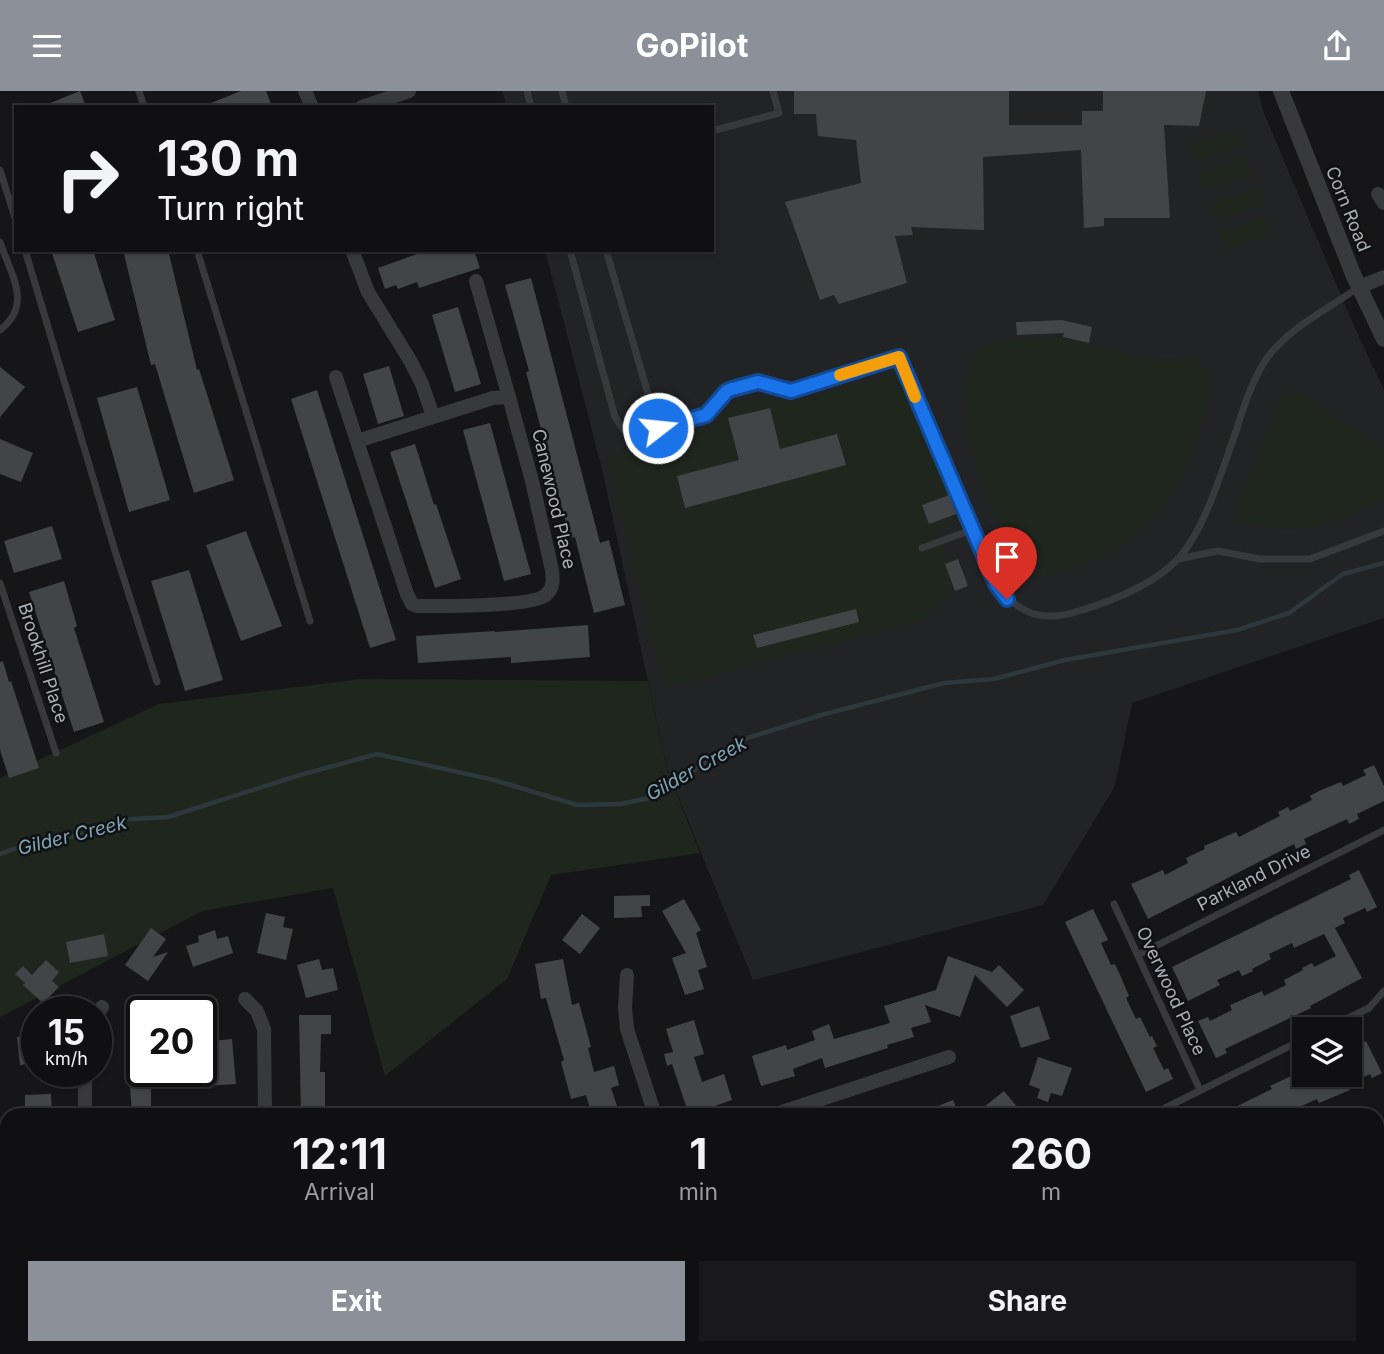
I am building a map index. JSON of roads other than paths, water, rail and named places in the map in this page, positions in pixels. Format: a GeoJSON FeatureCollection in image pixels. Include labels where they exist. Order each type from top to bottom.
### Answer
{"type":"FeatureCollection","features":[{"type":"Feature","properties":{"kind":"street"},"geometry":{"type":"LineString","coordinates":[[368,105],[409,91]]}},
{"type":"Feature","properties":{"kind":"street","name":"Corn Road"},"geometry":{"type":"LineString","coordinates":[[1281,91],[1359,287],[1384,338]]}},
{"type":"Feature","properties":{"kind":"street"},"geometry":{"type":"LineString","coordinates":[[353,252],[368,292],[422,384],[433,416]]}},
{"type":"Feature","properties":{"kind":"street"},"geometry":{"type":"LineString","coordinates":[[1359,287],[1384,277]]}},
{"type":"Feature","properties":{"kind":"street","name":"Canewood Place"},"geometry":{"type":"LineString","coordinates":[[336,377],[412,604],[481,604],[537,600],[551,590],[554,581],[552,570],[532,481],[476,281]]}},
{"type":"Feature","properties":{"kind":"street"},"geometry":{"type":"LineString","coordinates":[[357,441],[493,398],[509,397]]}},
{"type":"Feature","properties":{"kind":"street"},"geometry":{"type":"LineString","coordinates":[[627,975],[626,1021],[654,1108]]}},
{"type":"Feature","properties":{"kind":"street"},"geometry":{"type":"LineString","coordinates":[[245,999],[261,1017],[264,1029],[265,1108]]}},
{"type":"Feature","properties":{"kind":"street"},"geometry":{"type":"LineString","coordinates":[[794,1108],[949,1057]]}},
{"type":"Feature","properties":{"kind":"street"},"geometry":{"type":"LineString","coordinates":[[85,1087],[85,1108]]}},
{"type":"Feature","properties":{"kind":"lane"},"geometry":{"type":"LineString","coordinates":[[714,130],[779,113],[773,91]]}},
{"type":"Feature","properties":{"kind":"lane"},"geometry":{"type":"LineString","coordinates":[[0,170],[14,215]]}},
{"type":"Feature","properties":{"kind":"lane"},"geometry":{"type":"LineString","coordinates":[[0,242],[18,294],[18,307],[12,321],[0,330]]}},
{"type":"Feature","properties":{"kind":"lane"},"geometry":{"type":"LineString","coordinates":[[25,252],[157,682]]}},
{"type":"Feature","properties":{"kind":"lane"},"geometry":{"type":"LineString","coordinates":[[198,252],[310,621]]}},
{"type":"Feature","properties":{"kind":"lane"},"geometry":{"type":"LineString","coordinates":[[571,252],[615,417],[623,429],[636,434],[706,415],[727,391],[732,389],[758,382],[791,391],[899,357],[996,584],[1007,599],[1021,609],[1041,617],[1064,616],[1101,604],[1163,573],[1178,560],[1194,538],[1223,467],[1251,386],[1266,359],[1299,328],[1359,287]]}},
{"type":"Feature","properties":{"kind":"lane"},"geometry":{"type":"LineString","coordinates":[[607,252],[658,428]]}},
{"type":"Feature","properties":{"kind":"lane"},"geometry":{"type":"LineString","coordinates":[[922,548],[974,529]]}},
{"type":"Feature","properties":{"kind":"lane"},"geometry":{"type":"LineString","coordinates":[[1178,560],[1217,551],[1261,559],[1310,559],[1384,531]]}},
{"type":"Feature","properties":{"kind":"lane","name":"Brookhill Place"},"geometry":{"type":"LineString","coordinates":[[0,583],[56,753]]}},
{"type":"Feature","properties":{"kind":"lane","name":"Parkland Drive"},"geometry":{"type":"LineString","coordinates":[[1138,954],[1384,830]]}},
{"type":"Feature","properties":{"kind":"lane","name":"Overwood Place"},"geometry":{"type":"LineString","coordinates":[[1114,904],[1200,1090]]}},
{"type":"Feature","properties":{"kind":"lane"},"geometry":{"type":"LineString","coordinates":[[1350,1017],[1368,1008],[1384,991]]}},
{"type":"Feature","properties":{"kind":"lane"},"geometry":{"type":"LineString","coordinates":[[1165,1108],[1292,1045]]}},
{"type":"Feature","properties":{"kind":"waterway","name":"Gilder Creek"},"geometry":{"type":"LineString","coordinates":[[0,854],[37,841],[78,836],[116,820],[168,817],[300,775],[377,754],[494,780],[577,805],[620,804],[649,798],[744,739],[825,714],[944,683],[994,679],[1065,660],[1237,630],[1289,613],[1343,574],[1384,563]]}}]}
